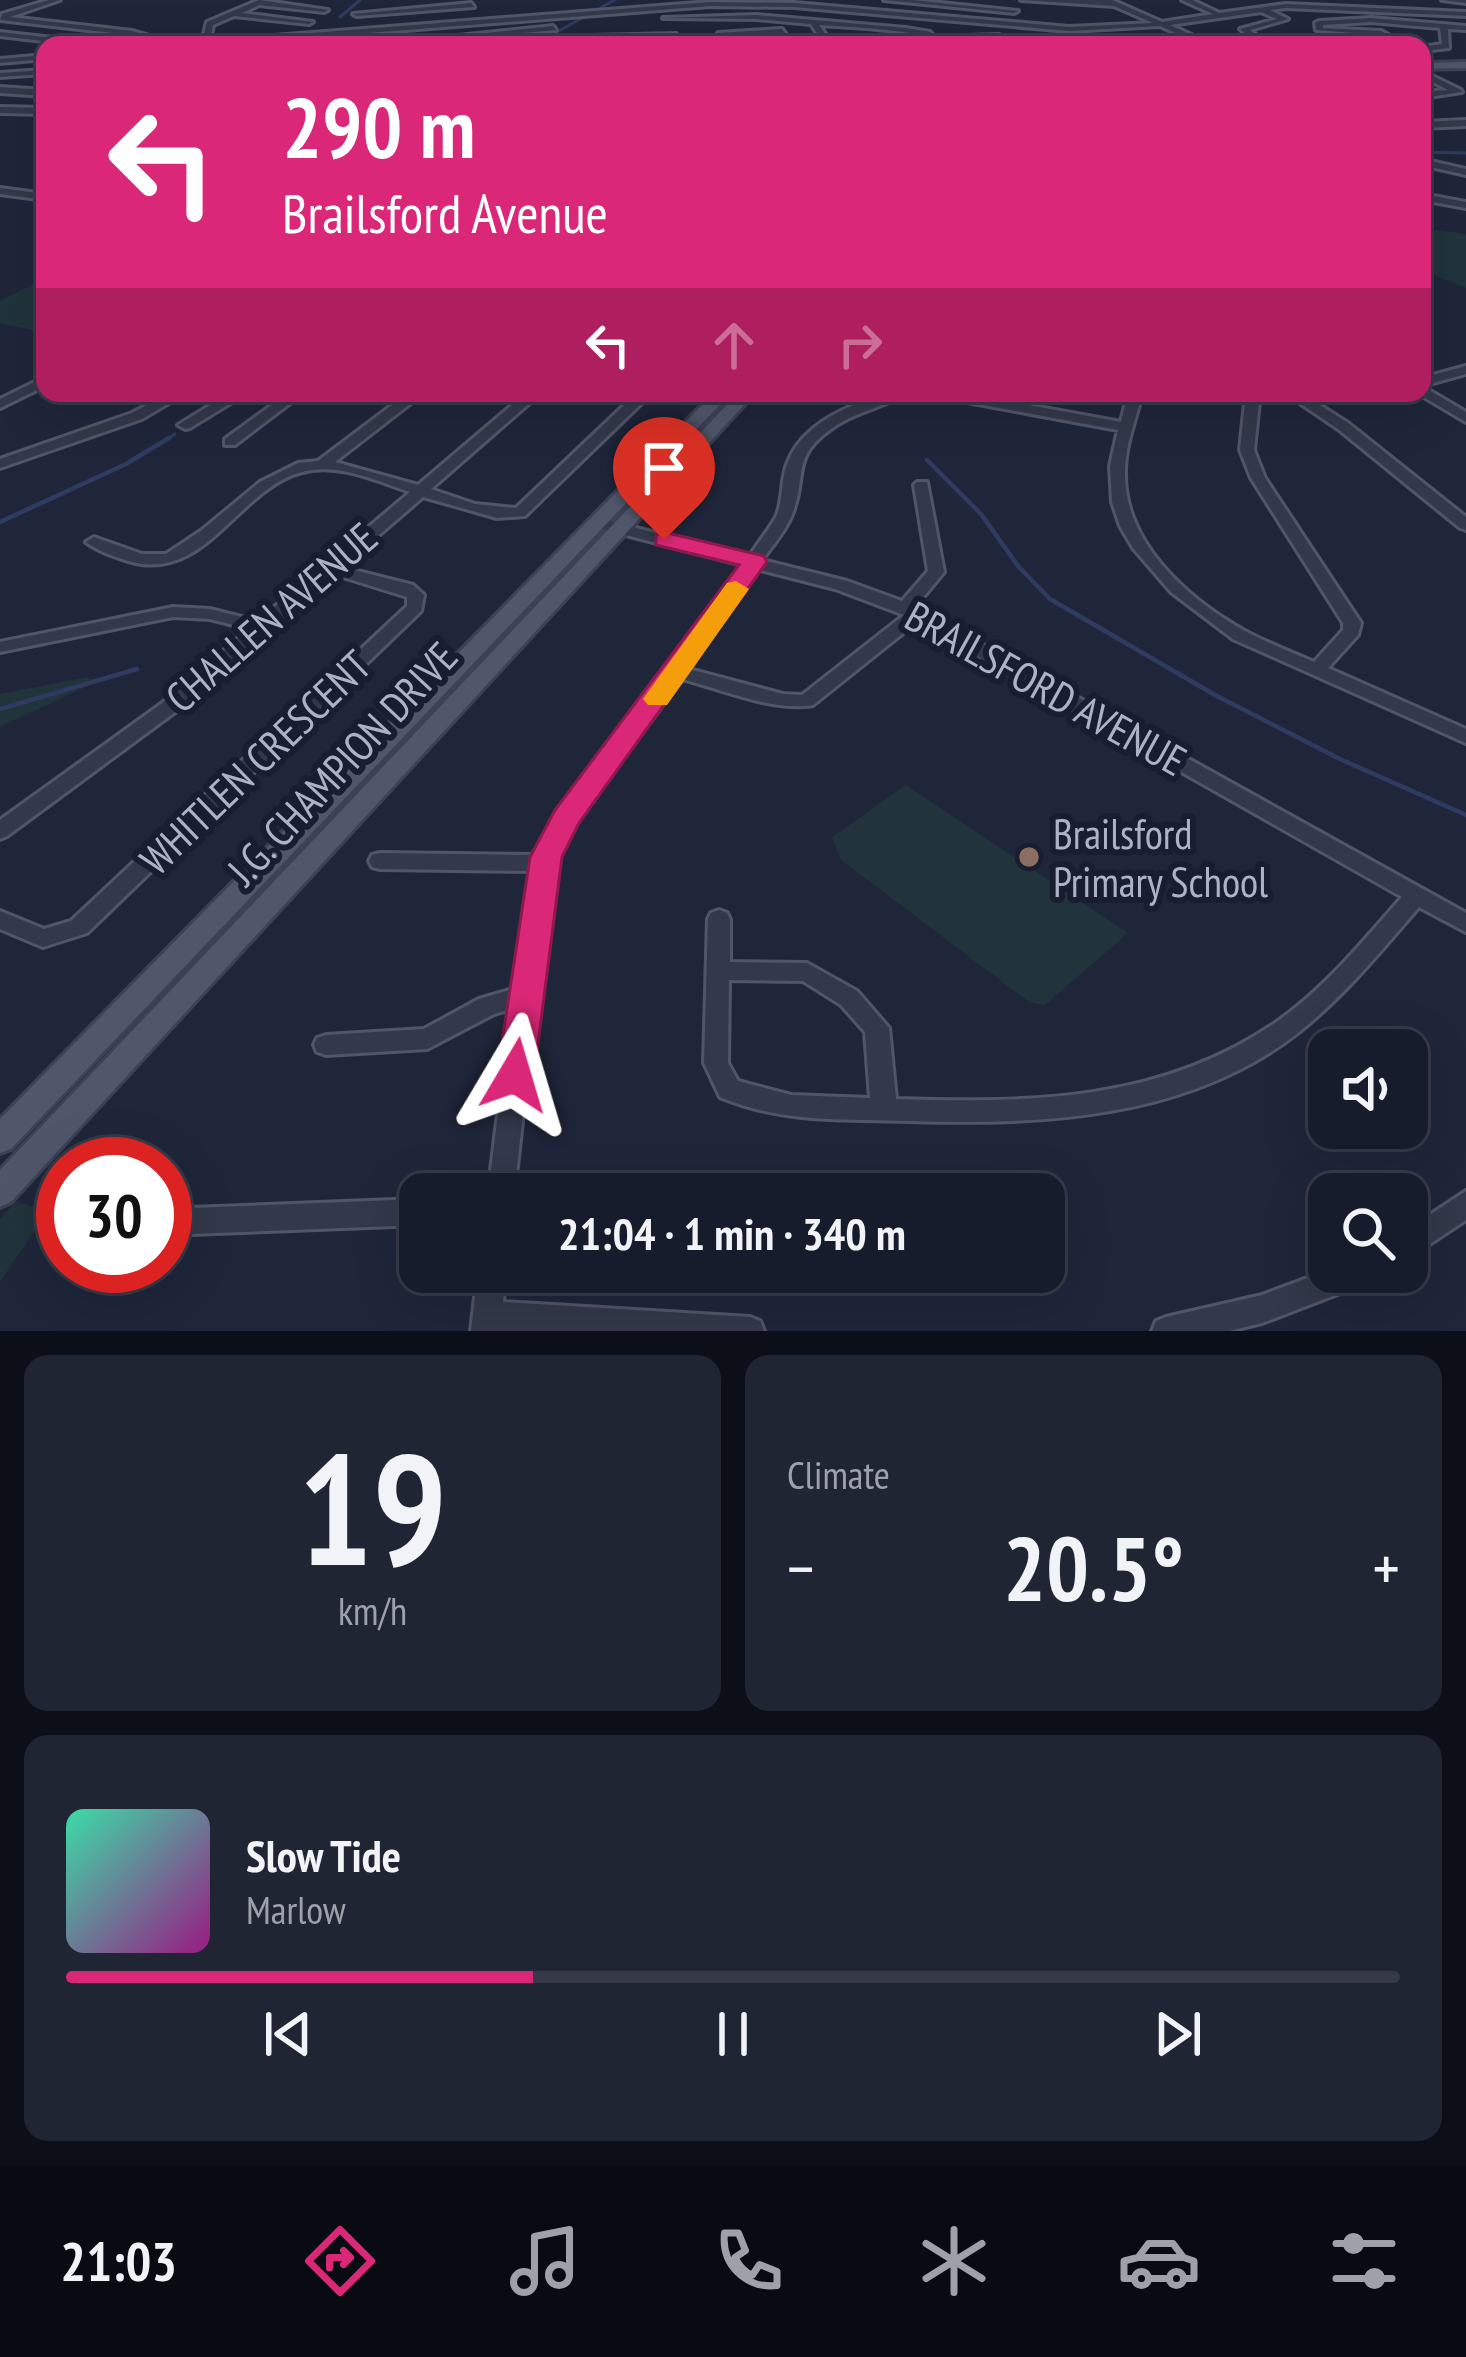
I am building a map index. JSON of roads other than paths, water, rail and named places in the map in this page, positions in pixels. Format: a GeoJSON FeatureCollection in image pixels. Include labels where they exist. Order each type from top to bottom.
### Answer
{"type":"FeatureCollection","features":[{"type":"Feature","properties":{"kind":"main road"},"geometry":{"type":"LineString","coordinates":[[1431,68],[1466,65]]}},
{"type":"Feature","properties":{"kind":"main road","name":"J.G. CHAMPION DRIVE"},"geometry":{"type":"LineString","coordinates":[[0,1192],[608,526],[715,402]]}},
{"type":"Feature","properties":{"kind":"main road","name":"J.G. CHAMPION DRIVE"},"geometry":{"type":"LineString","coordinates":[[0,1142],[608,526],[738,402]]}},
{"type":"Feature","properties":{"kind":"street"},"geometry":{"type":"LineString","coordinates":[[0,17],[56,0]]}},
{"type":"Feature","properties":{"kind":"street"},"geometry":{"type":"LineString","coordinates":[[390,12],[388,3],[429,0]]}},
{"type":"Feature","properties":{"kind":"street"},"geometry":{"type":"LineString","coordinates":[[357,14],[489,0]]}},
{"type":"Feature","properties":{"kind":"street"},"geometry":{"type":"LineString","coordinates":[[888,0],[1014,11]]}},
{"type":"Feature","properties":{"kind":"street"},"geometry":{"type":"LineString","coordinates":[[1004,25],[1024,0],[1110,2],[1189,36]]}},
{"type":"Feature","properties":{"kind":"street"},"geometry":{"type":"LineString","coordinates":[[1186,0],[1221,14]]}},
{"type":"Feature","properties":{"kind":"street"},"geometry":{"type":"LineString","coordinates":[[1421,0],[1423,11]]}},
{"type":"Feature","properties":{"kind":"street"},"geometry":{"type":"LineString","coordinates":[[1446,0],[1466,1]]}},
{"type":"Feature","properties":{"kind":"street"},"geometry":{"type":"LineString","coordinates":[[206,36],[206,28],[261,2],[324,10]]}},
{"type":"Feature","properties":{"kind":"street"},"geometry":{"type":"LineString","coordinates":[[469,2],[484,21]]}},
{"type":"Feature","properties":{"kind":"street"},"geometry":{"type":"LineString","coordinates":[[303,36],[741,2],[1072,29],[1338,5],[1466,14]]}},
{"type":"Feature","properties":{"kind":"street"},"geometry":{"type":"LineString","coordinates":[[556,15],[553,9],[560,3]]}},
{"type":"Feature","properties":{"kind":"street"},"geometry":{"type":"LineString","coordinates":[[1056,18],[1065,4]]}},
{"type":"Feature","properties":{"kind":"street"},"geometry":{"type":"LineString","coordinates":[[663,6],[672,36]]}},
{"type":"Feature","properties":{"kind":"street"},"geometry":{"type":"LineString","coordinates":[[1253,36],[1244,29],[1284,19],[1258,9]]}},
{"type":"Feature","properties":{"kind":"street"},"geometry":{"type":"LineString","coordinates":[[230,14],[309,22]]}},
{"type":"Feature","properties":{"kind":"street"},"geometry":{"type":"LineString","coordinates":[[715,16],[724,36]]}},
{"type":"Feature","properties":{"kind":"street"},"geometry":{"type":"LineString","coordinates":[[0,17],[139,36]]}},
{"type":"Feature","properties":{"kind":"street"},"geometry":{"type":"LineString","coordinates":[[667,18],[813,21],[925,36]]}},
{"type":"Feature","properties":{"kind":"street"},"geometry":{"type":"LineString","coordinates":[[813,21],[823,36]]}},
{"type":"Feature","properties":{"kind":"street"},"geometry":{"type":"LineString","coordinates":[[1381,33],[1382,21]]}},
{"type":"Feature","properties":{"kind":"street"},"geometry":{"type":"LineString","coordinates":[[1386,36],[1329,34],[1319,31],[1319,23],[1382,21],[1466,28]]}},
{"type":"Feature","properties":{"kind":"street"},"geometry":{"type":"LineString","coordinates":[[426,26],[432,36]]}},
{"type":"Feature","properties":{"kind":"street"},"geometry":{"type":"LineString","coordinates":[[865,26],[872,35]]}},
{"type":"Feature","properties":{"kind":"street"},"geometry":{"type":"LineString","coordinates":[[1431,48],[1446,46],[1444,26]]}},
{"type":"Feature","properties":{"kind":"street"},"geometry":{"type":"LineString","coordinates":[[1072,29],[1074,36]]}},
{"type":"Feature","properties":{"kind":"street"},"geometry":{"type":"LineString","coordinates":[[722,33],[782,31]]}},
{"type":"Feature","properties":{"kind":"street"},"geometry":{"type":"LineString","coordinates":[[0,34],[36,38]]}},
{"type":"Feature","properties":{"kind":"street"},"geometry":{"type":"LineString","coordinates":[[549,36],[553,34]]}},
{"type":"Feature","properties":{"kind":"street"},"geometry":{"type":"LineString","coordinates":[[524,36],[588,36]]}},
{"type":"Feature","properties":{"kind":"street"},"geometry":{"type":"LineString","coordinates":[[0,61],[36,58]]}},
{"type":"Feature","properties":{"kind":"street"},"geometry":{"type":"LineString","coordinates":[[0,76],[36,73]]}},
{"type":"Feature","properties":{"kind":"street"},"geometry":{"type":"LineString","coordinates":[[1431,75],[1458,92],[1431,94]]}},
{"type":"Feature","properties":{"kind":"street"},"geometry":{"type":"LineString","coordinates":[[0,90],[36,92]]}},
{"type":"Feature","properties":{"kind":"street"},"geometry":{"type":"LineString","coordinates":[[0,110],[36,111]]}},
{"type":"Feature","properties":{"kind":"street"},"geometry":{"type":"LineString","coordinates":[[1431,125],[1466,123]]}},
{"type":"Feature","properties":{"kind":"street"},"geometry":{"type":"LineString","coordinates":[[1445,124],[1466,136]]}},
{"type":"Feature","properties":{"kind":"street"},"geometry":{"type":"LineString","coordinates":[[1431,164],[1466,172]]}},
{"type":"Feature","properties":{"kind":"street"},"geometry":{"type":"LineString","coordinates":[[3,193],[36,196]]}},
{"type":"Feature","properties":{"kind":"street"},"geometry":{"type":"LineString","coordinates":[[1431,198],[1466,205]]}},
{"type":"Feature","properties":{"kind":"street"},"geometry":{"type":"LineString","coordinates":[[1431,383],[1466,370]]}},
{"type":"Feature","properties":{"kind":"street"},"geometry":{"type":"LineString","coordinates":[[0,404],[36,386]]}},
{"type":"Feature","properties":{"kind":"street"},"geometry":{"type":"LineString","coordinates":[[1431,393],[1466,418]]}},
{"type":"Feature","properties":{"kind":"street"},"geometry":{"type":"LineString","coordinates":[[0,464],[137,416],[162,402]]}},
{"type":"Feature","properties":{"kind":"street"},"geometry":{"type":"LineString","coordinates":[[185,425],[225,402]]}},
{"type":"Feature","properties":{"kind":"street"},"geometry":{"type":"LineString","coordinates":[[230,442],[284,402]]}},
{"type":"Feature","properties":{"kind":"street"},"geometry":{"type":"LineString","coordinates":[[322,465],[405,402]]}},
{"type":"Feature","properties":{"kind":"street","name":"CHALLEN AVENUE"},"geometry":{"type":"LineString","coordinates":[[0,831],[168,708],[523,402]]}},
{"type":"Feature","properties":{"kind":"street"},"geometry":{"type":"LineString","coordinates":[[94,542],[143,559],[172,557],[273,479],[294,469],[322,465],[421,488],[498,514],[520,514],[636,402]]}},
{"type":"Feature","properties":{"kind":"street"},"geometry":{"type":"LineString","coordinates":[[504,1173],[545,863],[566,818],[755,562],[791,501],[793,468],[801,450],[827,426],[881,402]]}},
{"type":"Feature","properties":{"kind":"street"},"geometry":{"type":"LineString","coordinates":[[990,402],[1127,427]]}},
{"type":"Feature","properties":{"kind":"street"},"geometry":{"type":"LineString","coordinates":[[1131,402],[1117,493],[1146,554],[1178,589],[1222,624],[1466,737]]}},
{"type":"Feature","properties":{"kind":"street"},"geometry":{"type":"LineString","coordinates":[[1251,402],[1247,449],[1258,478],[1352,623],[1352,631],[1316,670]]}},
{"type":"Feature","properties":{"kind":"street"},"geometry":{"type":"LineString","coordinates":[[1306,402],[1466,524]]}},
{"type":"Feature","properties":{"kind":"street"},"geometry":{"type":"LineString","coordinates":[[678,672],[783,700],[814,698],[910,611],[936,572],[922,485]]}},
{"type":"Feature","properties":{"kind":"street","name":"BRAILSFORD AVENUE"},"geometry":{"type":"LineString","coordinates":[[608,526],[755,562],[910,611],[1466,923]]}},
{"type":"Feature","properties":{"kind":"street","name":"WHITLEN CRESCENT"},"geometry":{"type":"LineString","coordinates":[[0,920],[44,938],[80,927],[416,607],[416,595],[407,589],[329,568]]}},
{"type":"Feature","properties":{"kind":"street"},"geometry":{"type":"LineString","coordinates":[[0,646],[173,612],[210,614],[260,628]]}},
{"type":"Feature","properties":{"kind":"street"},"geometry":{"type":"LineString","coordinates":[[380,861],[545,863]]}},
{"type":"Feature","properties":{"kind":"street"},"geometry":{"type":"LineString","coordinates":[[719,919],[716,1063],[729,1089],[761,1102],[1018,1115],[1102,1105],[1178,1087],[1235,1059],[1337,985],[1415,895]]}},
{"type":"Feature","properties":{"kind":"street"},"geometry":{"type":"LineString","coordinates":[[718,971],[807,972],[860,1007],[877,1028],[884,1109]]}},
{"type":"Feature","properties":{"kind":"street"},"geometry":{"type":"LineString","coordinates":[[326,1045],[427,1039],[488,1006],[525,995]]}},
{"type":"Feature","properties":{"kind":"street"},"geometry":{"type":"LineString","coordinates":[[0,1142],[29,1160]]}},
{"type":"Feature","properties":{"kind":"street"},"geometry":{"type":"LineString","coordinates":[[1428,1231],[1466,1204]]}},
{"type":"Feature","properties":{"kind":"street"},"geometry":{"type":"LineString","coordinates":[[192,1221],[399,1213]]}},
{"type":"Feature","properties":{"kind":"street"},"geometry":{"type":"LineString","coordinates":[[1166,1331],[1262,1309],[1308,1291]]}},
{"type":"Feature","properties":{"kind":"street"},"geometry":{"type":"LineString","coordinates":[[490,1293],[486,1323],[750,1331]]}},
{"type":"Feature","properties":{"kind":"waterway"},"geometry":{"type":"LineString","coordinates":[[340,17],[360,0]]}},
{"type":"Feature","properties":{"kind":"waterway"},"geometry":{"type":"LineString","coordinates":[[600,8],[615,0]]}},
{"type":"Feature","properties":{"kind":"waterway"},"geometry":{"type":"LineString","coordinates":[[551,36],[587,15]]}},
{"type":"Feature","properties":{"kind":"waterway"},"geometry":{"type":"LineString","coordinates":[[1431,152],[1466,153]]}},
{"type":"Feature","properties":{"kind":"waterway"},"geometry":{"type":"LineString","coordinates":[[164,441],[175,434]]}},
{"type":"Feature","properties":{"kind":"waterway"},"geometry":{"type":"LineString","coordinates":[[0,522],[126,464],[169,438]]}},
{"type":"Feature","properties":{"kind":"waterway"},"geometry":{"type":"LineString","coordinates":[[927,460],[981,514],[1018,566],[1050,599],[1215,695],[1340,759],[1466,815]]}},
{"type":"Feature","properties":{"kind":"waterway"},"geometry":{"type":"LineString","coordinates":[[0,709],[137,669]]}},
{"type":"Feature","properties":{"kind":"place","name":"Brailsford Primary School"},"geometry":{"type":"Point","coordinates":[1029,857]}}]}
